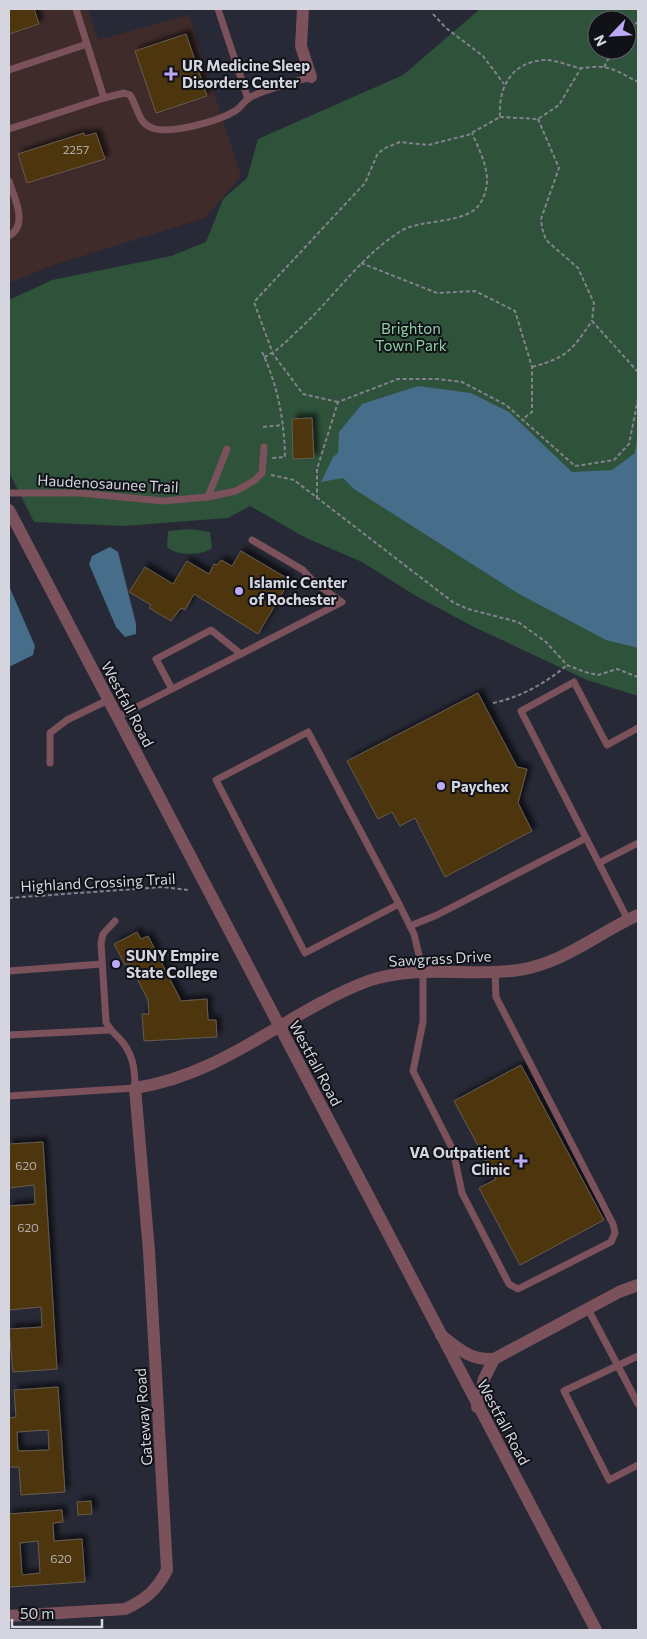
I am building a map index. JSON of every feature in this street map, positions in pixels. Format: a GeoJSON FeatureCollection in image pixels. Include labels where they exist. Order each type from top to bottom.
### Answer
{"type":"FeatureCollection","features":[{"type":"Feature","properties":{"kind":"street"},"geometry":{"type":"LineString","coordinates":[[303,9],[301,46],[311,77]]}},
{"type":"Feature","properties":{"kind":"street","name":"Westfall Road"},"geometry":{"type":"LineString","coordinates":[[9,510],[477,1407],[596,1630]]}},
{"type":"Feature","properties":{"kind":"street","name":"Sawgrass Drive"},"geometry":{"type":"LineString","coordinates":[[135,1088],[185,1076],[224,1059],[328,1000],[369,981],[403,973],[520,970],[552,961],[572,952],[633,917]]}},
{"type":"Feature","properties":{"kind":"street","name":"Gateway Road"},"geometry":{"type":"LineString","coordinates":[[9,1616],[125,1609],[141,1602],[152,1593],[167,1570],[149,1251],[135,1088]]}},
{"type":"Feature","properties":{"kind":"street"},"geometry":{"type":"LineString","coordinates":[[439,1334],[463,1352],[479,1360],[494,1359],[619,1292],[638,1285]]}},
{"type":"Feature","properties":{"kind":"street"},"geometry":{"type":"LineString","coordinates":[[477,1407],[484,1379],[494,1359]]}},
{"type":"Feature","properties":{"kind":"lane"},"geometry":{"type":"LineString","coordinates":[[76,9],[104,98]]}},
{"type":"Feature","properties":{"kind":"lane"},"geometry":{"type":"LineString","coordinates":[[218,9],[248,98]]}},
{"type":"Feature","properties":{"kind":"lane"},"geometry":{"type":"LineString","coordinates":[[9,70],[87,44]]}},
{"type":"Feature","properties":{"kind":"lane"},"geometry":{"type":"LineString","coordinates":[[9,129],[124,93],[130,95],[142,121],[149,127],[158,129],[194,125],[221,118],[236,111],[248,98],[311,77]]}},
{"type":"Feature","properties":{"kind":"lane"},"geometry":{"type":"LineString","coordinates":[[9,181],[20,215],[19,223],[9,236]]}},
{"type":"Feature","properties":{"kind":"lane"},"geometry":{"type":"LineString","coordinates":[[262,473],[264,446]]}},
{"type":"Feature","properties":{"kind":"lane"},"geometry":{"type":"LineString","coordinates":[[208,497],[227,449]]}},
{"type":"Feature","properties":{"kind":"lane","name":"Haudenosaunee Trail"},"geometry":{"type":"LineString","coordinates":[[9,493],[80,493],[163,501],[208,497],[236,491],[251,483],[262,473]]}},
{"type":"Feature","properties":{"kind":"lane"},"geometry":{"type":"LineString","coordinates":[[117,717],[342,602],[315,582],[303,570],[252,540]]}},
{"type":"Feature","properties":{"kind":"lane"},"geometry":{"type":"LineString","coordinates":[[172,689],[156,659],[211,630],[241,654]]}},
{"type":"Feature","properties":{"kind":"lane"},"geometry":{"type":"LineString","coordinates":[[633,917],[599,863],[521,711],[574,682],[607,745],[638,728]]}},
{"type":"Feature","properties":{"kind":"lane"},"geometry":{"type":"LineString","coordinates":[[50,763],[50,733],[67,720],[108,700]]}},
{"type":"Feature","properties":{"kind":"lane"},"geometry":{"type":"LineString","coordinates":[[399,904],[305,953],[216,780],[308,732],[399,904],[410,926],[419,950],[422,972],[423,1022],[413,1071],[453,1150],[462,1193],[509,1284],[518,1289],[611,1242],[615,1233],[613,1224],[496,997],[495,972]]}},
{"type":"Feature","properties":{"kind":"lane"},"geometry":{"type":"LineString","coordinates":[[410,926],[437,915],[586,838]]}},
{"type":"Feature","properties":{"kind":"lane"},"geometry":{"type":"LineString","coordinates":[[599,863],[638,843]]}},
{"type":"Feature","properties":{"kind":"lane"},"geometry":{"type":"LineString","coordinates":[[9,1096],[135,1088],[135,1070],[128,1049],[110,1030],[106,1022],[102,964],[103,934],[115,920]]}},
{"type":"Feature","properties":{"kind":"lane"},"geometry":{"type":"LineString","coordinates":[[9,971],[102,964]]}},
{"type":"Feature","properties":{"kind":"lane"},"geometry":{"type":"LineString","coordinates":[[9,1035],[110,1030]]}},
{"type":"Feature","properties":{"kind":"lane"},"geometry":{"type":"LineString","coordinates":[[588,1309],[638,1404]]}},
{"type":"Feature","properties":{"kind":"lane"},"geometry":{"type":"LineString","coordinates":[[638,1356],[564,1391],[609,1480],[638,1465]]}},
{"type":"Feature","properties":{"kind":"path"},"geometry":{"type":"LineString","coordinates":[[433,14],[446,28],[483,56],[504,84]]}},
{"type":"Feature","properties":{"kind":"path"},"geometry":{"type":"LineString","coordinates":[[500,117],[498,100],[504,84],[520,67],[533,62],[548,60],[581,68],[604,67],[638,82]]}},
{"type":"Feature","properties":{"kind":"path"},"geometry":{"type":"LineString","coordinates":[[604,67],[608,60]]}},
{"type":"Feature","properties":{"kind":"path"},"geometry":{"type":"LineString","coordinates":[[581,68],[559,105],[538,119],[500,117],[472,133],[428,144],[400,142],[383,150],[377,155],[365,183],[254,302],[273,354],[303,394],[338,402],[398,379],[438,378],[462,382],[488,394],[522,420],[574,466],[614,460],[629,444],[638,399]]}},
{"type":"Feature","properties":{"kind":"path"},"geometry":{"type":"LineString","coordinates":[[532,367],[557,360],[571,351],[592,321],[594,303],[578,268],[546,240],[542,228],[541,218],[559,168],[538,119]]}},
{"type":"Feature","properties":{"kind":"path"},"geometry":{"type":"LineString","coordinates":[[264,358],[273,354],[304,326],[361,263],[402,230],[467,214],[479,206],[486,190],[487,170],[472,133]]}},
{"type":"Feature","properties":{"kind":"path"},"geometry":{"type":"LineString","coordinates":[[361,263],[437,293],[475,291],[515,311],[532,367],[532,412],[522,420]]}},
{"type":"Feature","properties":{"kind":"path"},"geometry":{"type":"LineString","coordinates":[[592,321],[638,372]]}},
{"type":"Feature","properties":{"kind":"path"},"geometry":{"type":"LineString","coordinates":[[262,352],[278,394],[284,425],[285,457],[272,458]]}},
{"type":"Feature","properties":{"kind":"path"},"geometry":{"type":"LineString","coordinates":[[317,499],[317,469],[338,402]]}},
{"type":"Feature","properties":{"kind":"path"},"geometry":{"type":"LineString","coordinates":[[263,427],[284,425]]}},
{"type":"Feature","properties":{"kind":"path"},"geometry":{"type":"LineString","coordinates":[[262,473],[294,480],[454,603],[468,609],[518,622],[546,642],[567,664],[598,675],[617,669],[638,676]]}},
{"type":"Feature","properties":{"kind":"path"},"geometry":{"type":"LineString","coordinates":[[493,703],[509,700],[551,679],[567,664]]}},
{"type":"Feature","properties":{"kind":"path","name":"Highland Crossing Trail"},"geometry":{"type":"LineString","coordinates":[[9,898],[163,887],[188,890]]}},
{"type":"Feature","properties":{"kind":"shaded area"},"geometry":{"type":"Polygon","coordinates":[[[9,9],[88,9],[98,40],[189,15],[241,176],[205,218],[50,266],[9,283],[9,9]]]}},
{"type":"Feature","properties":{"kind":"green space","name":"Brighton Town Park"},"geometry":{"type":"Polygon","coordinates":[[[480,9],[638,9],[638,696],[587,680],[472,626],[416,596],[362,562],[306,538],[250,506],[228,518],[124,526],[34,522],[9,472],[9,300],[52,280],[171,256],[206,242],[223,199],[247,178],[258,139],[403,75],[480,9]]]}},
{"type":"Feature","properties":{"kind":"green space"},"geometry":{"type":"Polygon","coordinates":[[[190,529],[210,532],[212,548],[208,551],[189,554],[176,552],[167,547],[168,531],[190,529]]]}},
{"type":"Feature","properties":{"kind":"water"},"geometry":{"type":"Polygon","coordinates":[[[418,386],[471,393],[509,412],[572,472],[612,470],[635,453],[638,433],[638,648],[606,640],[519,594],[354,489],[343,478],[321,482],[333,457],[338,453],[339,432],[362,404],[418,386]]]}},
{"type":"Feature","properties":{"kind":"water"},"geometry":{"type":"Polygon","coordinates":[[[110,547],[118,552],[136,624],[136,634],[125,637],[116,627],[89,564],[92,556],[110,547]]]}},
{"type":"Feature","properties":{"kind":"water"},"geometry":{"type":"Polygon","coordinates":[[[9,586],[35,646],[33,655],[9,667],[9,586]]]}},
{"type":"Feature","properties":{"kind":"building"},"geometry":{"type":"Polygon","coordinates":[[[34,9],[39,24],[9,34],[9,10],[34,9]]]}},
{"type":"Feature","properties":{"kind":"building","name":"UR Medicine Sleep Disorders Center"},"geometry":{"type":"Polygon","coordinates":[[[186,34],[207,96],[156,113],[135,51],[186,34]]]}},
{"type":"Feature","properties":{"kind":"building"},"geometry":{"type":"Polygon","coordinates":[[[84,133],[85,136],[96,133],[105,159],[27,183],[18,154],[84,133]]]}},
{"type":"Feature","properties":{"kind":"building"},"geometry":{"type":"Polygon","coordinates":[[[312,418],[314,458],[293,459],[292,419],[312,418]]]}},
{"type":"Feature","properties":{"kind":"building","name":"Islamic Center of Rochester"},"geometry":{"type":"Polygon","coordinates":[[[241,551],[290,580],[258,634],[194,594],[185,610],[181,608],[171,621],[149,608],[151,605],[129,592],[145,567],[173,584],[187,561],[209,574],[214,564],[217,565],[221,560],[232,566],[241,551]]]}},
{"type":"Feature","properties":{"kind":"building","name":"Paychex"},"geometry":{"type":"Polygon","coordinates":[[[478,693],[517,767],[527,769],[518,803],[532,831],[445,877],[415,818],[400,826],[392,812],[378,819],[347,761],[478,693]]]}},
{"type":"Feature","properties":{"kind":"building"},"geometry":{"type":"Polygon","coordinates":[[[137,932],[141,939],[148,936],[181,1001],[207,999],[208,1020],[216,1020],[217,1037],[144,1041],[142,1014],[149,1014],[148,1000],[129,963],[125,965],[114,944],[137,932]]]}},
{"type":"Feature","properties":{"kind":"building"},"geometry":{"type":"Polygon","coordinates":[[[521,1065],[604,1220],[520,1265],[479,1188],[496,1179],[454,1101],[521,1065]]]}},
{"type":"Feature","properties":{"kind":"building"},"geometry":{"type":"Polygon","coordinates":[[[43,1142],[57,1369],[13,1372],[9,1329],[42,1327],[41,1307],[9,1310],[9,1206],[35,1204],[34,1185],[9,1188],[9,1144],[43,1142]]]}},
{"type":"Feature","properties":{"kind":"building"},"geometry":{"type":"Polygon","coordinates":[[[58,1387],[65,1492],[21,1495],[19,1467],[9,1467],[9,1418],[16,1417],[14,1390],[58,1387]],[[48,1430],[17,1432],[18,1451],[49,1450],[48,1430]]]}},
{"type":"Feature","properties":{"kind":"building"},"geometry":{"type":"Polygon","coordinates":[[[91,1501],[92,1514],[78,1515],[77,1502],[91,1501]]]}},
{"type":"Feature","properties":{"kind":"building"},"geometry":{"type":"Polygon","coordinates":[[[62,1510],[63,1522],[53,1523],[54,1541],[82,1539],[85,1582],[9,1587],[9,1514],[62,1510]],[[38,1541],[20,1543],[22,1575],[40,1573],[38,1541]]]}},
{"type":"Feature","properties":{"kind":"place","name":"UR Medicine Sleep Disorders Center"},"geometry":{"type":"Point","coordinates":[171,74]}},
{"type":"Feature","properties":{"kind":"place","name":"Islamic Center of Rochester"},"geometry":{"type":"Point","coordinates":[239,591]}},
{"type":"Feature","properties":{"kind":"place","name":"Paychex"},"geometry":{"type":"Point","coordinates":[441,786]}},
{"type":"Feature","properties":{"kind":"place","name":"SUNY Empire State College"},"geometry":{"type":"Point","coordinates":[116,964]}},
{"type":"Feature","properties":{"kind":"place","name":"VA Outpatient Clinic"},"geometry":{"type":"Point","coordinates":[521,1161]}}]}
